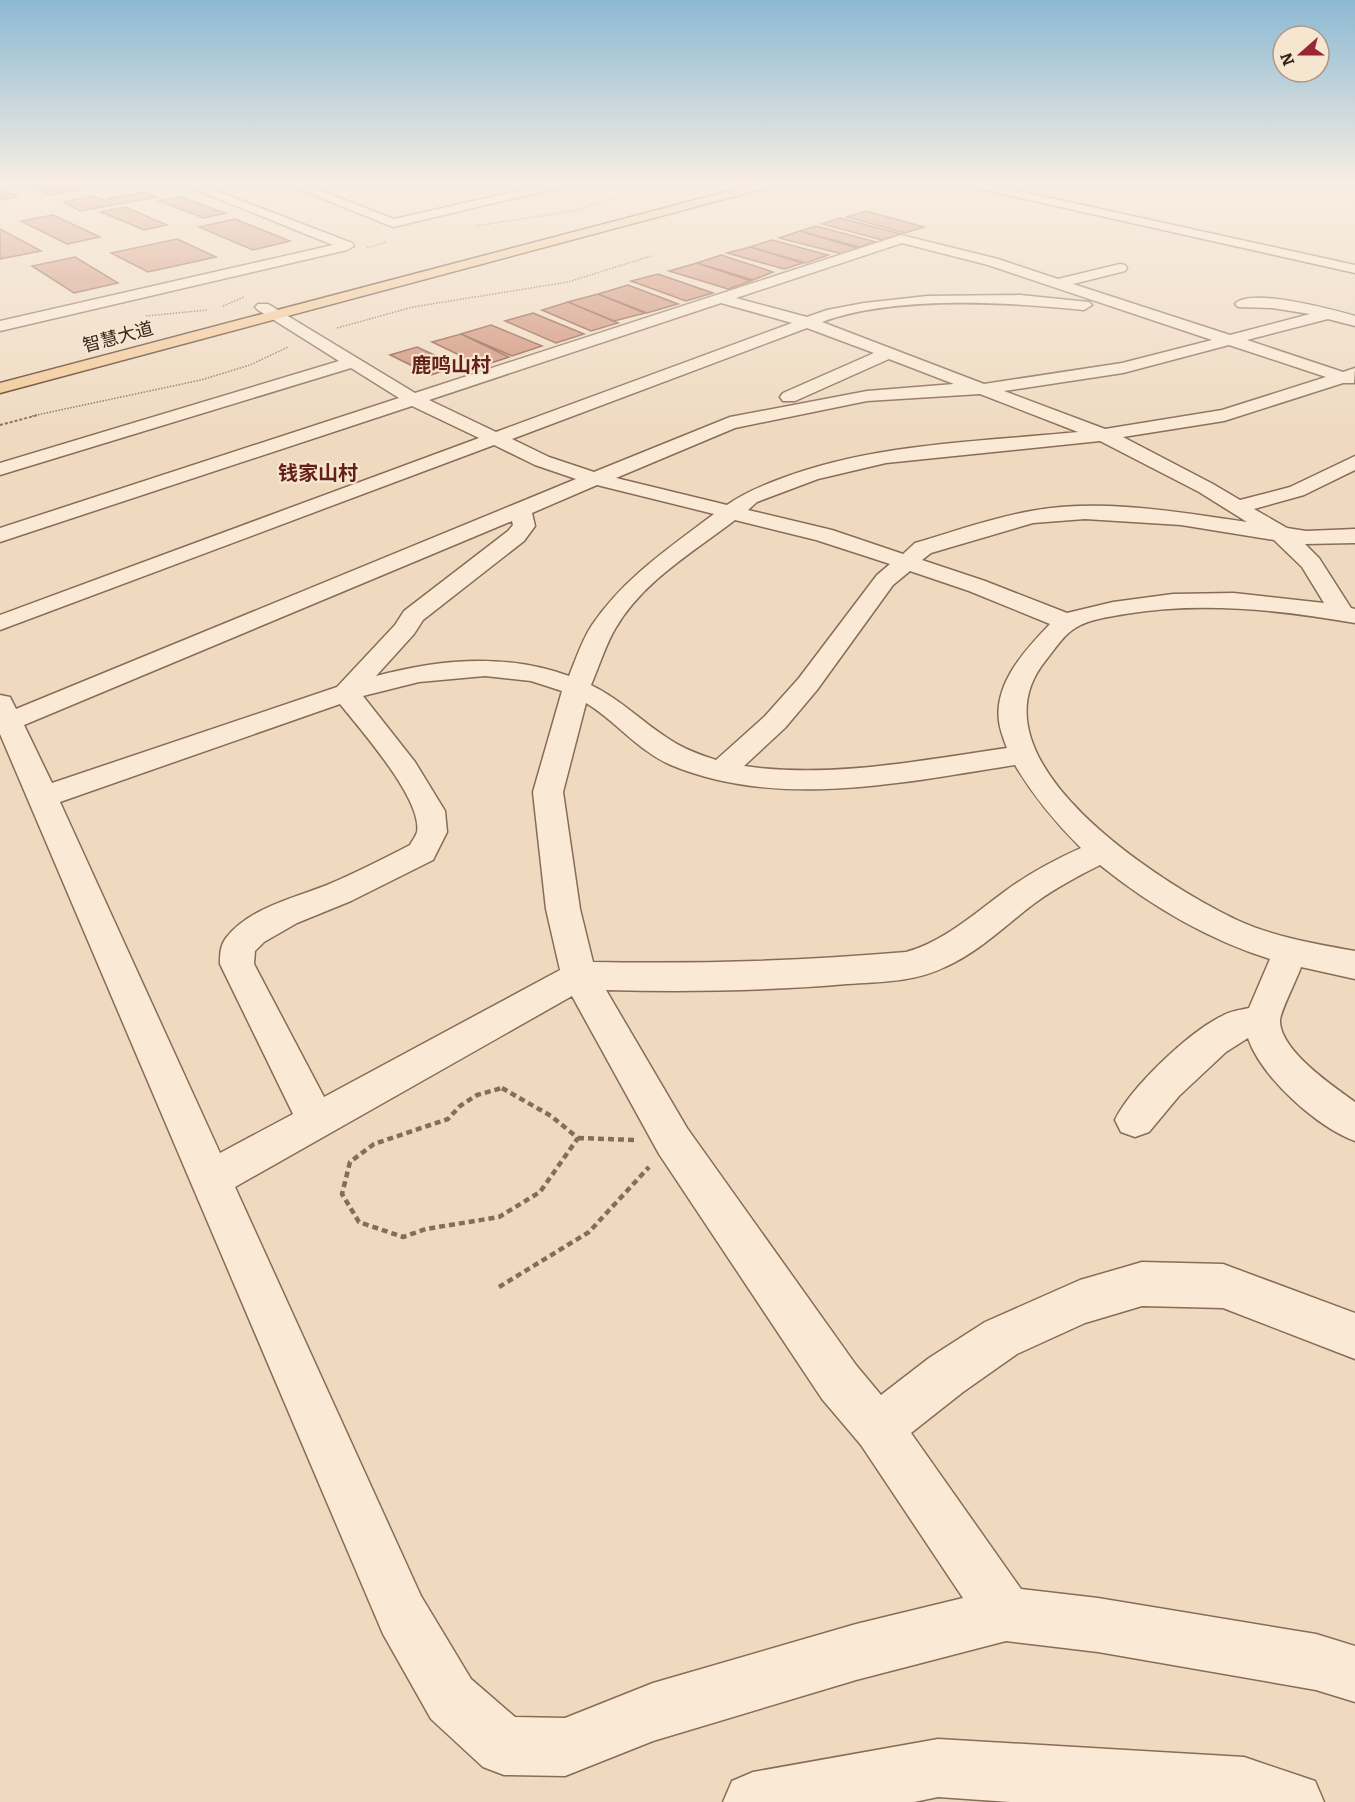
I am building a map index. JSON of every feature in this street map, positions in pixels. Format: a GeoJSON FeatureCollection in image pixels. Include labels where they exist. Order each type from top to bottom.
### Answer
{"type":"FeatureCollection","features":[{"type":"Feature","properties":{"kind":"main road","name":"智慧大道"},"geometry":{"type":"LineString","coordinates":[[0,388],[430,268]]}},
{"type":"Feature","properties":{"kind":"main road","name":"智慧大道"},"geometry":{"type":"LineString","coordinates":[[0,375],[271,311],[439,268]]}},
{"type":"Feature","properties":{"kind":"street"},"geometry":{"type":"LineString","coordinates":[[1,325],[250,268]]}},
{"type":"Feature","properties":{"kind":"street"},"geometry":{"type":"LineString","coordinates":[[0,536],[810,268]]}},
{"type":"Feature","properties":{"kind":"street"},"geometry":{"type":"LineString","coordinates":[[1011,268],[1351,377]]}},
{"type":"Feature","properties":{"kind":"street"},"geometry":{"type":"LineString","coordinates":[[1058,283],[1120,268]]}},
{"type":"Feature","properties":{"kind":"street"},"geometry":{"type":"LineString","coordinates":[[719,298],[807,322],[1103,435],[1206,488],[1282,535],[1311,563],[1349,615]]}},
{"type":"Feature","properties":{"kind":"street"},"geometry":{"type":"LineString","coordinates":[[0,623],[807,322],[855,308],[921,299],[1014,299],[1140,311]]}},
{"type":"Feature","properties":{"kind":"street"},"geometry":{"type":"LineString","coordinates":[[1243,304],[1271,303],[1355,321]]}},
{"type":"Feature","properties":{"kind":"street"},"geometry":{"type":"LineString","coordinates":[[271,311],[413,399],[542,461],[592,478],[824,535],[977,586],[1067,622]]}},
{"type":"Feature","properties":{"kind":"street"},"geometry":{"type":"LineString","coordinates":[[730,423],[867,396],[936,390],[983,389],[1123,368],[1328,314]]}},
{"type":"Feature","properties":{"kind":"street"},"geometry":{"type":"LineString","coordinates":[[888,353],[730,423],[521,509],[4,713],[212,1179],[402,1615],[451,1699],[504,1746],[564,1747],[665,1708],[856,1652],[1006,1614],[1098,1625],[1316,1662],[1355,1674]]}},
{"type":"Feature","properties":{"kind":"street"},"geometry":{"type":"LineString","coordinates":[[0,469],[354,362]]}},
{"type":"Feature","properties":{"kind":"street"},"geometry":{"type":"LineString","coordinates":[[1006,1614],[878,1428],[839,1382],[673,1141],[579,976],[563,909],[548,792],[558,750],[578,687],[603,628],[628,595],[673,554],[750,498],[844,465],[938,450],[1103,435],[1224,415],[1351,377]]}},
{"type":"Feature","properties":{"kind":"street"},"geometry":{"type":"LineString","coordinates":[[1236,507],[1297,491],[1355,462]]}},
{"type":"Feature","properties":{"kind":"street"},"geometry":{"type":"LineString","coordinates":[[345,693],[405,629],[413,616],[516,536],[524,526],[521,509]]}},
{"type":"Feature","properties":{"kind":"street"},"geometry":{"type":"LineString","coordinates":[[722,771],[775,722],[808,684],[885,580],[923,548],[948,539],[1033,517],[1085,513],[1139,515],[1306,538],[1355,536]]}},
{"type":"Feature","properties":{"kind":"street"},"geometry":{"type":"LineString","coordinates":[[1349,615],[1274,604],[1167,600],[1120,608],[1067,622],[1023,671],[1016,692],[1013,722],[1024,755],[1034,775],[1055,803],[1103,850],[1165,896],[1226,930],[1290,952],[1355,966]]}},
{"type":"Feature","properties":{"kind":"street"},"geometry":{"type":"LineString","coordinates":[[43,796],[388,679],[448,668],[520,671],[578,687],[611,708],[658,747],[684,760],[722,771],[788,779],[821,779],[905,771],[1024,755]]}},
{"type":"Feature","properties":{"kind":"street"},"geometry":{"type":"LineString","coordinates":[[316,1121],[237,964],[238,947],[252,933],[285,914],[339,893],[422,852],[432,832],[430,811],[401,762],[345,693]]}},
{"type":"Feature","properties":{"kind":"street"},"geometry":{"type":"LineString","coordinates":[[212,1179],[579,976],[686,978],[806,974],[906,966],[933,958],[988,923],[1053,874],[1103,850]]}},
{"type":"Feature","properties":{"kind":"street"},"geometry":{"type":"LineString","coordinates":[[1290,952],[1262,1020],[1269,1046],[1294,1074],[1327,1104],[1355,1124]]}},
{"type":"Feature","properties":{"kind":"street"},"geometry":{"type":"LineString","coordinates":[[1135,1120],[1165,1084],[1213,1041],[1234,1026],[1262,1020]]}},
{"type":"Feature","properties":{"kind":"street"},"geometry":{"type":"LineString","coordinates":[[878,1428],[946,1375],[1001,1338],[1080,1302],[1142,1284],[1222,1286],[1355,1336]]}},
{"type":"Feature","properties":{"kind":"street"},"geometry":{"type":"LineString","coordinates":[[753,1802],[938,1768],[1244,1787],[1294,1802]]}},
{"type":"Feature","properties":{"kind":"path"},"geometry":{"type":"LineString","coordinates":[[578,1138],[540,1192],[499,1218],[426,1229],[403,1237],[359,1222],[342,1194],[350,1162],[374,1144],[448,1119],[460,1106],[477,1095],[502,1088],[541,1110],[578,1138],[673,1141]]}},
{"type":"Feature","properties":{"kind":"path"},"geometry":{"type":"LineString","coordinates":[[499,1287],[589,1232],[673,1141]]}},
{"type":"Feature","properties":{"kind":"building"},"geometry":{"type":"Polygon","coordinates":[[[35,268],[93,268],[118,283],[74,293],[35,268]]]}},
{"type":"Feature","properties":{"kind":"building"},"geometry":{"type":"Polygon","coordinates":[[[140,268],[166,268],[148,272],[140,268]]]}},
{"type":"Feature","properties":{"kind":"building"},"geometry":{"type":"Polygon","coordinates":[[[679,268],[712,268],[751,281],[728,289],[669,271],[679,268]]]}},
{"type":"Feature","properties":{"kind":"building"},"geometry":{"type":"Polygon","coordinates":[[[714,268],[761,268],[773,272],[753,280],[714,268]]]}},
{"type":"Feature","properties":{"kind":"building"},"geometry":{"type":"Polygon","coordinates":[[[658,274],[713,293],[686,301],[631,281],[658,274]]]}},
{"type":"Feature","properties":{"kind":"building"},"geometry":{"type":"Polygon","coordinates":[[[628,285],[678,304],[647,313],[598,294],[628,285]]]}},
{"type":"Feature","properties":{"kind":"building"},"geometry":{"type":"Polygon","coordinates":[[[598,294],[645,313],[614,321],[568,302],[598,294]]]}},
{"type":"Feature","properties":{"kind":"building"},"geometry":{"type":"Polygon","coordinates":[[[568,302],[618,323],[591,331],[542,310],[568,302]]]}},
{"type":"Feature","properties":{"kind":"building"},"geometry":{"type":"Polygon","coordinates":[[[533,313],[584,334],[556,343],[505,321],[533,313]]]}},
{"type":"Feature","properties":{"kind":"building"},"geometry":{"type":"Polygon","coordinates":[[[491,325],[542,346],[512,356],[461,334],[491,325]]]}},
{"type":"Feature","properties":{"kind":"building"},"geometry":{"type":"Polygon","coordinates":[[[461,334],[509,357],[482,366],[432,342],[461,334]]]}},
{"type":"Feature","properties":{"kind":"building"},"geometry":{"type":"Polygon","coordinates":[[[417,347],[458,366],[431,375],[390,355],[417,347]]]}},
{"type":"Feature","properties":{"kind":"district","name":"鹿鸣山村"},"geometry":{"type":"Point","coordinates":[451,365]}},
{"type":"Feature","properties":{"kind":"district","name":"钱家山村"},"geometry":{"type":"Point","coordinates":[318,473]}}]}
